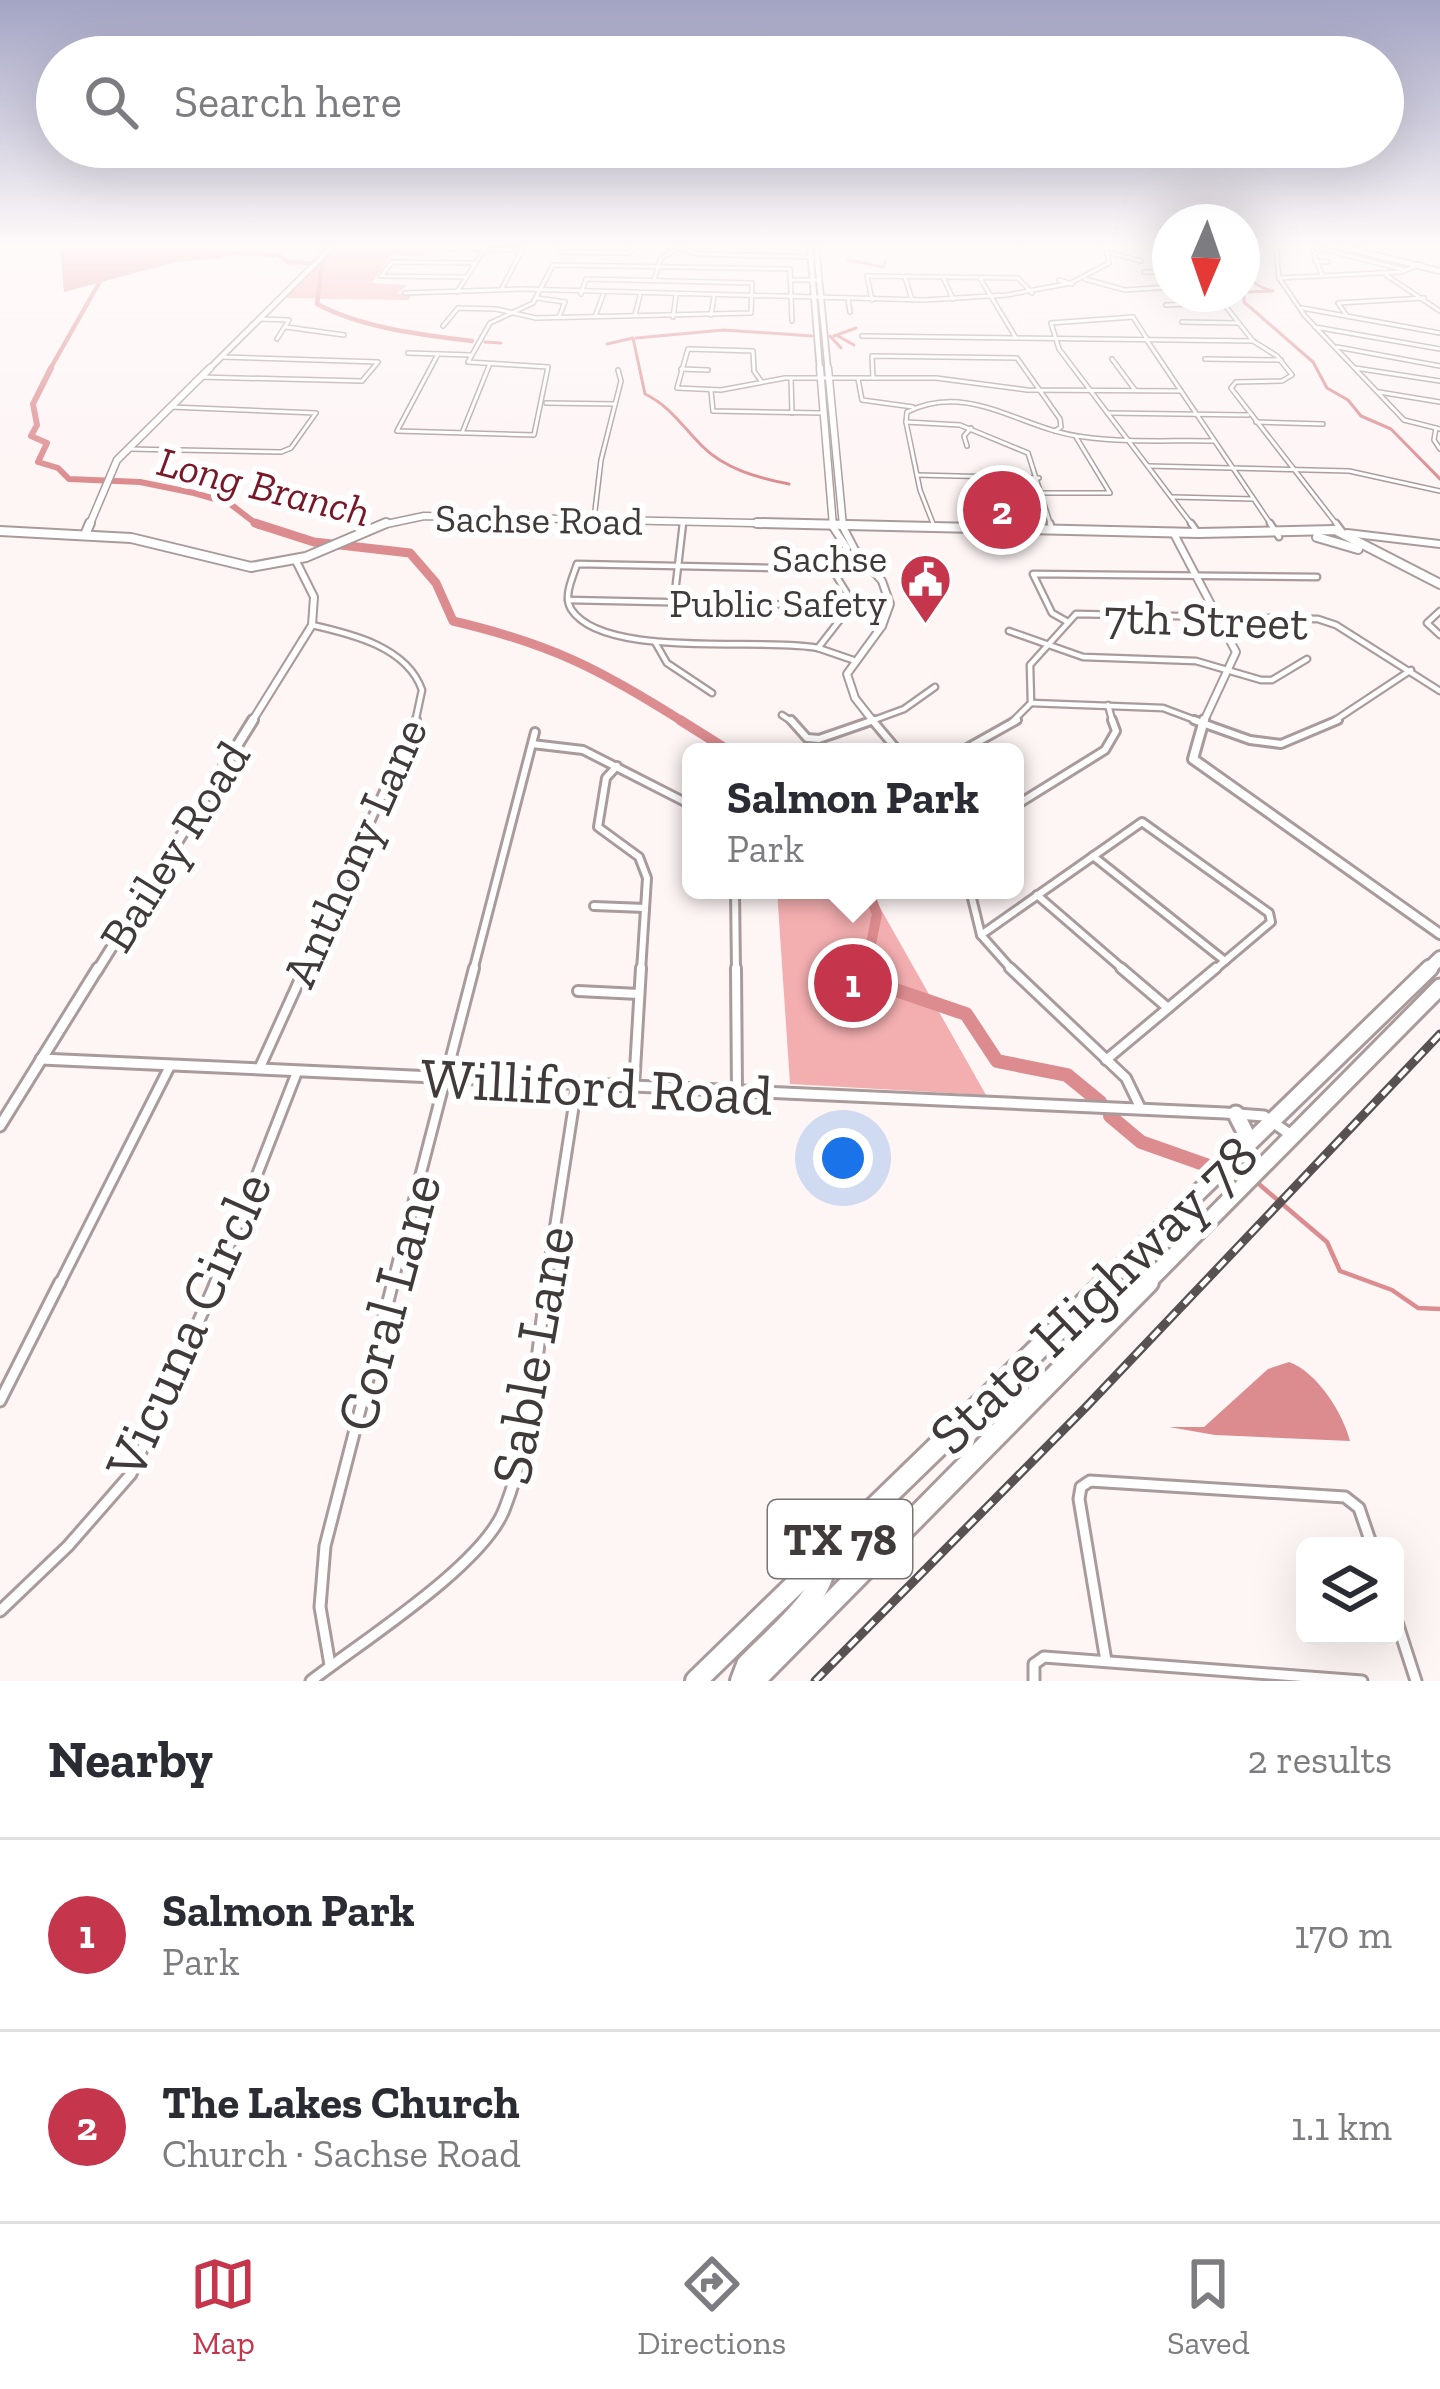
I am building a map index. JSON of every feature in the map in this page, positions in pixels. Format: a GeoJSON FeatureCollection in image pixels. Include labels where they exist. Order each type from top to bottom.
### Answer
{"type":"FeatureCollection","features":[{"type":"Feature","properties":{"kind":"main road"},"geometry":{"type":"LineString","coordinates":[[86,535],[109,474],[128,449],[253,325]]}},
{"type":"Feature","properties":{"kind":"main road"},"geometry":{"type":"LineString","coordinates":[[820,325],[838,525]]}},
{"type":"Feature","properties":{"kind":"main road"},"geometry":{"type":"LineString","coordinates":[[825,379],[823,413],[830,441]]}},
{"type":"Feature","properties":{"kind":"main road","name":"Sachse Road"},"geometry":{"type":"LineString","coordinates":[[0,531],[144,540],[241,566],[296,561],[375,524],[410,517],[1278,535],[1330,531],[1440,585]]}},
{"type":"Feature","properties":{"kind":"main road","name":"State Highway 78"},"geometry":{"type":"LineString","coordinates":[[696,1681],[1440,958]]}},
{"type":"Feature","properties":{"kind":"main road","name":"State Highway 78"},"geometry":{"type":"LineString","coordinates":[[754,1681],[1440,987]]}},
{"type":"Feature","properties":{"kind":"main road"},"geometry":{"type":"LineString","coordinates":[[1236,1114],[1250,1142]]}},
{"type":"Feature","properties":{"kind":"main road"},"geometry":{"type":"LineString","coordinates":[[741,1681],[761,1649],[823,1585],[827,1567],[822,1557]]}},
{"type":"Feature","properties":{"kind":"street"},"geometry":{"type":"LineString","coordinates":[[438,354],[396,430],[534,434],[545,403],[542,387],[548,367],[468,363],[489,325]]}},
{"type":"Feature","properties":{"kind":"street"},"geometry":{"type":"LineString","coordinates":[[1008,325],[1016,338]]}},
{"type":"Feature","properties":{"kind":"street"},"geometry":{"type":"LineString","coordinates":[[1053,325],[1059,349],[1198,533]]}},
{"type":"Feature","properties":{"kind":"street"},"geometry":{"type":"LineString","coordinates":[[1138,325],[1278,535]]}},
{"type":"Feature","properties":{"kind":"street"},"geometry":{"type":"LineString","coordinates":[[1225,382],[1289,379],[1292,374],[1240,325]]}},
{"type":"Feature","properties":{"kind":"street"},"geometry":{"type":"LineString","coordinates":[[1399,325],[1440,333]]}},
{"type":"Feature","properties":{"kind":"street"},"geometry":{"type":"LineString","coordinates":[[278,339],[286,326],[344,335]]}},
{"type":"Feature","properties":{"kind":"street"},"geometry":{"type":"LineString","coordinates":[[1316,327],[1404,420],[1438,428],[1434,440],[1440,449]]}},
{"type":"Feature","properties":{"kind":"street"},"geometry":{"type":"LineString","coordinates":[[1316,327],[1440,349]]}},
{"type":"Feature","properties":{"kind":"street"},"geometry":{"type":"LineString","coordinates":[[968,329],[970,337]]}},
{"type":"Feature","properties":{"kind":"street"},"geometry":{"type":"LineString","coordinates":[[862,336],[1253,341]]}},
{"type":"Feature","properties":{"kind":"street"},"geometry":{"type":"LineString","coordinates":[[932,336],[938,357]]}},
{"type":"Feature","properties":{"kind":"street"},"geometry":{"type":"LineString","coordinates":[[1334,347],[1440,366]]}},
{"type":"Feature","properties":{"kind":"street"},"geometry":{"type":"LineString","coordinates":[[761,381],[754,371],[754,351],[687,350],[678,389],[711,391],[791,378],[946,378],[1040,390],[1181,391]]}},
{"type":"Feature","properties":{"kind":"street"},"geometry":{"type":"LineString","coordinates":[[408,353],[472,355]]}},
{"type":"Feature","properties":{"kind":"street"},"geometry":{"type":"LineString","coordinates":[[200,377],[362,381],[378,362],[220,357]]}},
{"type":"Feature","properties":{"kind":"street"},"geometry":{"type":"LineString","coordinates":[[873,379],[870,357],[1019,359],[1060,418],[1061,427],[1055,431]]}},
{"type":"Feature","properties":{"kind":"street"},"geometry":{"type":"LineString","coordinates":[[1112,359],[1135,390]]}},
{"type":"Feature","properties":{"kind":"street"},"geometry":{"type":"LineString","coordinates":[[1205,359],[1281,361]]}},
{"type":"Feature","properties":{"kind":"street"},"geometry":{"type":"LineString","coordinates":[[462,433],[479,402],[478,388],[490,365]]}},
{"type":"Feature","properties":{"kind":"street"},"geometry":{"type":"LineString","coordinates":[[1355,368],[1440,380]]}},
{"type":"Feature","properties":{"kind":"street"},"geometry":{"type":"LineString","coordinates":[[681,369],[708,370]]}},
{"type":"Feature","properties":{"kind":"street"},"geometry":{"type":"LineString","coordinates":[[593,519],[618,370]]}},
{"type":"Feature","properties":{"kind":"street"},"geometry":{"type":"LineString","coordinates":[[791,378],[792,413]]}},
{"type":"Feature","properties":{"kind":"street"},"geometry":{"type":"LineString","coordinates":[[858,379],[862,400],[913,407],[936,401],[972,403],[1076,437],[1214,441]]}},
{"type":"Feature","properties":{"kind":"street"},"geometry":{"type":"LineString","coordinates":[[1233,384],[1330,531],[1348,538],[1440,544]]}},
{"type":"Feature","properties":{"kind":"street"},"geometry":{"type":"LineString","coordinates":[[711,391],[713,411],[823,413]]}},
{"type":"Feature","properties":{"kind":"street"},"geometry":{"type":"LineString","coordinates":[[1377,392],[1440,402]]}},
{"type":"Feature","properties":{"kind":"street"},"geometry":{"type":"LineString","coordinates":[[545,403],[615,404]]}},
{"type":"Feature","properties":{"kind":"street"},"geometry":{"type":"LineString","coordinates":[[128,449],[281,452],[291,448],[316,413],[171,406]]}},
{"type":"Feature","properties":{"kind":"street"},"geometry":{"type":"LineString","coordinates":[[913,407],[906,422],[934,527]]}},
{"type":"Feature","properties":{"kind":"street"},"geometry":{"type":"LineString","coordinates":[[1108,412],[1250,416]]}},
{"type":"Feature","properties":{"kind":"street"},"geometry":{"type":"LineString","coordinates":[[906,422],[971,428],[1028,453],[1053,530]]}},
{"type":"Feature","properties":{"kind":"street"},"geometry":{"type":"LineString","coordinates":[[1256,422],[1323,424]]}},
{"type":"Feature","properties":{"kind":"street"},"geometry":{"type":"LineString","coordinates":[[967,446],[964,436],[971,428]]}},
{"type":"Feature","properties":{"kind":"street"},"geometry":{"type":"LineString","coordinates":[[1041,493],[1110,494],[1076,437]]}},
{"type":"Feature","properties":{"kind":"street"},"geometry":{"type":"LineString","coordinates":[[1148,466],[1349,471],[1440,490]]}},
{"type":"Feature","properties":{"kind":"street"},"geometry":{"type":"LineString","coordinates":[[917,475],[1039,478]]}},
{"type":"Feature","properties":{"kind":"street"},"geometry":{"type":"LineString","coordinates":[[1172,497],[1253,500]]}},
{"type":"Feature","properties":{"kind":"street"},"geometry":{"type":"LineString","coordinates":[[674,601],[683,522]]}},
{"type":"Feature","properties":{"kind":"street"},"geometry":{"type":"LineString","coordinates":[[838,525],[837,538],[887,590],[888,615],[853,661],[848,686],[891,743]]}},
{"type":"Feature","properties":{"kind":"street"},"geometry":{"type":"LineString","coordinates":[[1173,532],[1236,652],[1192,749],[1199,767],[1440,934]]}},
{"type":"Feature","properties":{"kind":"street"},"geometry":{"type":"LineString","coordinates":[[296,561],[314,597],[312,625]]}},
{"type":"Feature","properties":{"kind":"street"},"geometry":{"type":"LineString","coordinates":[[818,648],[848,614],[850,593],[832,569],[577,564],[568,600],[574,614],[626,638],[818,648],[853,661]]}},
{"type":"Feature","properties":{"kind":"street"},"geometry":{"type":"LineString","coordinates":[[1066,621],[1052,613],[1034,574],[1317,577]]}},
{"type":"Feature","properties":{"kind":"street"},"geometry":{"type":"LineString","coordinates":[[568,600],[804,605],[848,614]]}},
{"type":"Feature","properties":{"kind":"street"},"geometry":{"type":"LineString","coordinates":[[1440,611],[1428,626],[1440,635]]}},
{"type":"Feature","properties":{"kind":"street","name":"7th Street"},"geometry":{"type":"LineString","coordinates":[[1030,703],[1027,674],[1066,621],[1090,614],[1318,619],[1336,625],[1440,691]]}},
{"type":"Feature","properties":{"kind":"street","name":"Bailey Road"},"geometry":{"type":"LineString","coordinates":[[0,1126],[312,625]]}},
{"type":"Feature","properties":{"kind":"street","name":"Anthony Lane"},"geometry":{"type":"LineString","coordinates":[[259,1070],[422,699],[418,676],[410,667],[351,634],[312,625]]}},
{"type":"Feature","properties":{"kind":"street"},"geometry":{"type":"LineString","coordinates":[[1009,632],[1083,657],[1183,660],[1272,680],[1307,659]]}},
{"type":"Feature","properties":{"kind":"street"},"geometry":{"type":"LineString","coordinates":[[656,642],[667,663],[712,693]]}},
{"type":"Feature","properties":{"kind":"street"},"geometry":{"type":"LineString","coordinates":[[975,743],[1023,716],[1030,703],[1163,708],[1250,740],[1281,744],[1346,716],[1411,670]]}},
{"type":"Feature","properties":{"kind":"street"},"geometry":{"type":"LineString","coordinates":[[782,715],[813,740],[873,721],[931,694],[935,687]]}},
{"type":"Feature","properties":{"kind":"street"},"geometry":{"type":"LineString","coordinates":[[1024,800],[1105,750],[1116,730],[1108,706]]}},
{"type":"Feature","properties":{"kind":"street","name":"Coral Lane"},"geometry":{"type":"LineString","coordinates":[[330,1665],[320,1607],[325,1546],[535,732]]}},
{"type":"Feature","properties":{"kind":"street"},"geometry":{"type":"LineString","coordinates":[[532,744],[563,745],[617,766],[682,800]]}},
{"type":"Feature","properties":{"kind":"street"},"geometry":{"type":"LineString","coordinates":[[617,766],[606,778],[598,827],[639,857],[647,878],[634,1088]]}},
{"type":"Feature","properties":{"kind":"street"},"geometry":{"type":"LineString","coordinates":[[981,935],[1142,822],[1269,914],[1271,922],[1106,1060]]}},
{"type":"Feature","properties":{"kind":"street"},"geometry":{"type":"LineString","coordinates":[[1093,856],[1225,961]]}},
{"type":"Feature","properties":{"kind":"street"},"geometry":{"type":"LineString","coordinates":[[1037,895],[1168,1009]]}},
{"type":"Feature","properties":{"kind":"street"},"geometry":{"type":"LineString","coordinates":[[735,899],[737,1092]]}},
{"type":"Feature","properties":{"kind":"street"},"geometry":{"type":"LineString","coordinates":[[972,899],[981,935],[1026,986],[1126,1078],[1142,1109]]}},
{"type":"Feature","properties":{"kind":"street"},"geometry":{"type":"LineString","coordinates":[[594,906],[645,908]]}},
{"type":"Feature","properties":{"kind":"street"},"geometry":{"type":"LineString","coordinates":[[578,991],[639,994]]}},
{"type":"Feature","properties":{"kind":"street","name":"Williford Road"},"geometry":{"type":"LineString","coordinates":[[41,1059],[1142,1109],[1274,1120]]}},
{"type":"Feature","properties":{"kind":"street"},"geometry":{"type":"LineString","coordinates":[[0,1401],[170,1066]]}},
{"type":"Feature","properties":{"kind":"street","name":"Vicuna Circle"},"geometry":{"type":"LineString","coordinates":[[0,1612],[82,1531],[131,1474],[235,1238],[297,1072]]}},
{"type":"Feature","properties":{"kind":"street","name":"Sable Lane"},"geometry":{"type":"LineString","coordinates":[[311,1681],[457,1569],[483,1543],[504,1510],[524,1431],[578,1085]]}},
{"type":"Feature","properties":{"kind":"street"},"geometry":{"type":"LineString","coordinates":[[1274,1120],[1291,1135]]}},
{"type":"Feature","properties":{"kind":"street"},"geometry":{"type":"LineString","coordinates":[[1106,1661],[1079,1499],[1081,1487],[1090,1480],[1346,1497],[1355,1504],[1368,1537]]}},
{"type":"Feature","properties":{"kind":"street"},"geometry":{"type":"LineString","coordinates":[[1404,1644],[1416,1681]]}},
{"type":"Feature","properties":{"kind":"street"},"geometry":{"type":"LineString","coordinates":[[1034,1681],[1035,1661],[1044,1657],[1362,1681]]}},
{"type":"Feature","properties":{"kind":"shaded area"},"geometry":{"type":"Polygon","coordinates":[[[778,899],[875,899],[986,1095],[790,1084],[778,899]]]}},
{"type":"Feature","properties":{"kind":"shaded area"},"geometry":{"type":"Polygon","coordinates":[[[1289,1362],[1327,1395],[1350,1441],[1215,1435],[1169,1427],[1204,1427],[1268,1369],[1289,1362]]]}},
{"type":"Feature","properties":{"kind":"waterway","name":"Long Branch"},"geometry":{"type":"LineString","coordinates":[[49,371],[75,325]]}},
{"type":"Feature","properties":{"kind":"waterway"},"geometry":{"type":"LineString","coordinates":[[375,325],[472,341]]}},
{"type":"Feature","properties":{"kind":"waterway"},"geometry":{"type":"LineString","coordinates":[[1271,325],[1313,362],[1327,388],[1348,400],[1361,416],[1391,429],[1440,479]]}},
{"type":"Feature","properties":{"kind":"waterway"},"geometry":{"type":"LineString","coordinates":[[834,336],[856,328]]}},
{"type":"Feature","properties":{"kind":"waterway"},"geometry":{"type":"LineString","coordinates":[[636,338],[724,330],[812,336]]}},
{"type":"Feature","properties":{"kind":"waterway"},"geometry":{"type":"LineString","coordinates":[[830,336],[841,348]]}},
{"type":"Feature","properties":{"kind":"waterway"},"geometry":{"type":"LineString","coordinates":[[838,336],[854,345]]}},
{"type":"Feature","properties":{"kind":"waterway"},"geometry":{"type":"LineString","coordinates":[[607,344],[633,338],[645,394],[669,410],[711,454],[742,471],[789,484]]}},
{"type":"Feature","properties":{"kind":"waterway"},"geometry":{"type":"LineString","coordinates":[[485,342],[501,343]]}},
{"type":"Feature","properties":{"kind":"waterway","name":"Long Branch"},"geometry":{"type":"LineString","coordinates":[[51,368],[33,404],[37,425],[31,436],[47,443],[38,462],[58,468],[69,479],[140,482],[194,493],[229,503],[255,523]]}},
{"type":"Feature","properties":{"kind":"waterway","name":"Long Branch"},"geometry":{"type":"LineString","coordinates":[[255,523],[314,542],[410,553],[436,583],[453,621],[574,660],[685,723]]}},
{"type":"Feature","properties":{"kind":"waterway","name":"Long Branch"},"geometry":{"type":"LineString","coordinates":[[255,523],[259,526]]}},
{"type":"Feature","properties":{"kind":"waterway","name":"Long Branch"},"geometry":{"type":"LineString","coordinates":[[680,720],[717,743]]}},
{"type":"Feature","properties":{"kind":"waterway","name":"Long Branch"},"geometry":{"type":"LineString","coordinates":[[871,899],[877,914],[868,959],[875,971]]}},
{"type":"Feature","properties":{"kind":"waterway","name":"Long Branch"},"geometry":{"type":"LineString","coordinates":[[873,968],[884,986],[966,1014],[997,1061],[1067,1075],[1100,1102]]}},
{"type":"Feature","properties":{"kind":"waterway","name":"Long Branch"},"geometry":{"type":"LineString","coordinates":[[1110,1116],[1141,1142],[1209,1166]]}},
{"type":"Feature","properties":{"kind":"waterway","name":"Long Branch"},"geometry":{"type":"LineString","coordinates":[[1260,1185],[1327,1242],[1340,1271],[1392,1290],[1418,1308],[1440,1309]]}},
{"type":"Feature","properties":{"kind":"railway"},"geometry":{"type":"LineString","coordinates":[[815,1681],[1086,1407],[1440,1034]]}},
{"type":"Feature","properties":{"kind":"place","name":"The Lakes Church"},"geometry":{"type":"Point","coordinates":[1002,510]}},
{"type":"Feature","properties":{"kind":"place","name":"Sachse Public Safety"},"geometry":{"type":"Point","coordinates":[926,626]}},
{"type":"Feature","properties":{"kind":"place","name":"Salmon Park"},"geometry":{"type":"Point","coordinates":[853,983]}}]}
